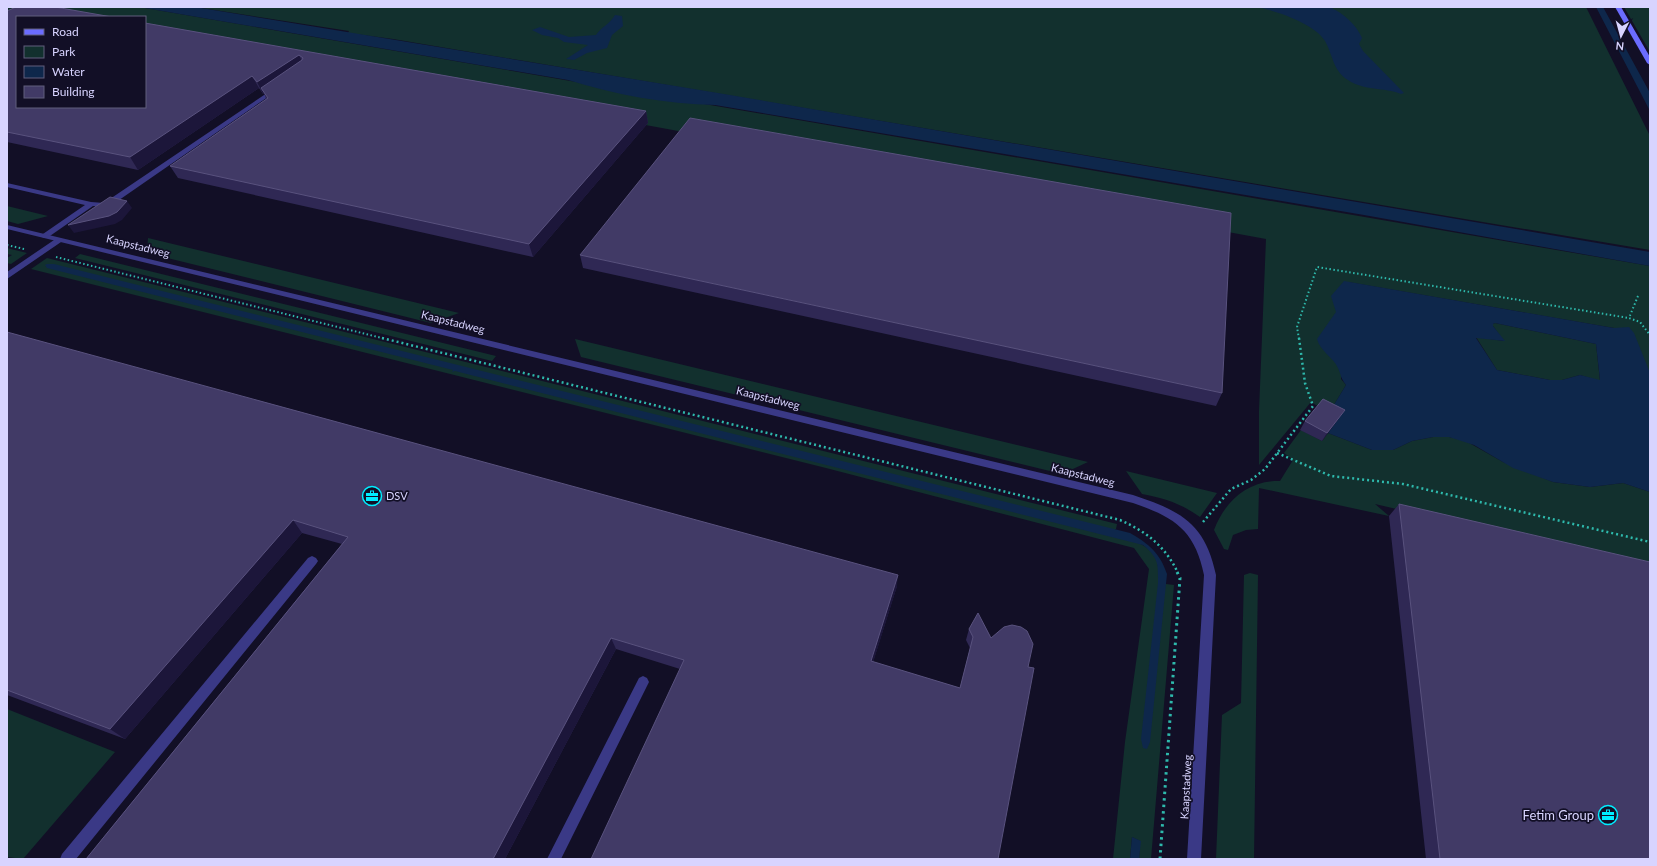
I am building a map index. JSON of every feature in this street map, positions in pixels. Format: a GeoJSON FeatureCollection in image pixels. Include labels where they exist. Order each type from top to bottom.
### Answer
{"type":"FeatureCollection","features":[{"type":"Feature","properties":{"kind":"street"},"geometry":{"type":"LineString","coordinates":[[1618,7],[1650,63]]}},
{"type":"Feature","properties":{"kind":"street"},"geometry":{"type":"LineString","coordinates":[[7,185],[91,204],[106,205],[284,83]]}},
{"type":"Feature","properties":{"kind":"street"},"geometry":{"type":"LineString","coordinates":[[44,236],[91,204]]}},
{"type":"Feature","properties":{"kind":"street","name":"Kaapstadweg"},"geometry":{"type":"LineString","coordinates":[[7,227],[1133,499],[1166,511],[1190,529],[1200,541],[1208,558],[1210,575],[1194,859]]}},
{"type":"Feature","properties":{"kind":"street"},"geometry":{"type":"LineString","coordinates":[[7,276],[60,240]]}},
{"type":"Feature","properties":{"kind":"street"},"geometry":{"type":"LineString","coordinates":[[67,859],[312,561]]}},
{"type":"Feature","properties":{"kind":"street"},"geometry":{"type":"LineString","coordinates":[[554,859],[643,682]]}},
{"type":"Feature","properties":{"kind":"path","name":"Kaapstadweg"},"geometry":{"type":"LineString","coordinates":[[7,245],[1112,518],[1143,530],[1159,543],[1172,560],[1180,578],[1160,859]]}},
{"type":"Feature","properties":{"kind":"path"},"geometry":{"type":"LineString","coordinates":[[1190,529],[1206,520],[1231,489],[1251,480],[1265,469],[1313,406],[1305,383],[1297,328],[1317,267],[1629,318],[1640,322],[1650,335]]}},
{"type":"Feature","properties":{"kind":"path"},"geometry":{"type":"LineString","coordinates":[[1629,318],[1638,296]]}},
{"type":"Feature","properties":{"kind":"path"},"geometry":{"type":"LineString","coordinates":[[1277,454],[1331,476],[1403,484],[1650,542]]}},
{"type":"Feature","properties":{"kind":"green space"},"geometry":{"type":"Polygon","coordinates":[[[7,7],[139,7],[1650,266],[1650,378],[1614,328],[1348,282],[1341,379],[1346,385],[1329,413],[1311,402],[1259,465],[1259,411],[1266,239],[146,33],[146,16],[7,16],[7,7]]]}},
{"type":"Feature","properties":{"kind":"green space"},"geometry":{"type":"Polygon","coordinates":[[[195,7],[1586,7],[1650,136],[1650,250],[393,39],[348,33],[349,31],[195,7]]]}},
{"type":"Feature","properties":{"kind":"green space"},"geometry":{"type":"Polygon","coordinates":[[[1624,7],[1650,7],[1650,52],[1624,7]]]}},
{"type":"Feature","properties":{"kind":"green space"},"geometry":{"type":"Polygon","coordinates":[[[7,206],[48,216],[18,224],[7,221],[7,206]]]}},
{"type":"Feature","properties":{"kind":"green space"},"geometry":{"type":"Polygon","coordinates":[[[148,238],[459,313],[431,323],[147,253],[148,238]]]}},
{"type":"Feature","properties":{"kind":"green space"},"geometry":{"type":"Polygon","coordinates":[[[7,248],[27,253],[11,264],[7,263],[7,258],[12,255],[7,254],[7,248]]]}},
{"type":"Feature","properties":{"kind":"green space"},"geometry":{"type":"Polygon","coordinates":[[[80,254],[496,356],[492,361],[75,258],[80,254]]]}},
{"type":"Feature","properties":{"kind":"green space"},"geometry":{"type":"Polygon","coordinates":[[[47,258],[1117,524],[1116,529],[1106,534],[1128,539],[1149,549],[1154,554],[1157,561],[1158,583],[1174,585],[1151,859],[1139,859],[1140,841],[1132,837],[1130,859],[1113,859],[1125,742],[1149,569],[1134,548],[826,468],[31,269],[47,258]]]}},
{"type":"Feature","properties":{"kind":"green space"},"geometry":{"type":"Polygon","coordinates":[[[1495,323],[1596,344],[1600,381],[1580,375],[1562,380],[1550,380],[1497,370],[1476,337],[1504,341],[1493,326],[1495,323]]]}},
{"type":"Feature","properties":{"kind":"green space"},"geometry":{"type":"Polygon","coordinates":[[[575,339],[1088,462],[1062,474],[581,357],[575,339]]]}},
{"type":"Feature","properties":{"kind":"green space"},"geometry":{"type":"Polygon","coordinates":[[[1301,430],[1322,441],[1328,433],[1372,450],[1393,450],[1412,441],[1433,437],[1449,437],[1464,440],[1503,462],[1553,482],[1590,487],[1623,483],[1650,492],[1650,568],[1375,504],[1389,516],[1259,488],[1258,529],[1246,530],[1233,535],[1228,550],[1224,549],[1214,530],[1224,510],[1231,501],[1248,488],[1258,484],[1280,481],[1293,460],[1284,453],[1301,430]]]}},
{"type":"Feature","properties":{"kind":"green space"},"geometry":{"type":"Polygon","coordinates":[[[1126,471],[1217,493],[1200,517],[1186,508],[1172,502],[1158,497],[1142,494],[1126,471]]]}},
{"type":"Feature","properties":{"kind":"green space"},"geometry":{"type":"Polygon","coordinates":[[[1250,573],[1258,575],[1254,859],[1216,859],[1222,715],[1241,703],[1244,575],[1250,573]]]}},
{"type":"Feature","properties":{"kind":"green space"},"geometry":{"type":"Polygon","coordinates":[[[7,709],[115,752],[23,859],[7,857],[7,709]]]}},
{"type":"Feature","properties":{"kind":"water"},"geometry":{"type":"Polygon","coordinates":[[[139,7],[195,7],[712,92],[1650,252],[1650,266],[1364,215],[715,105],[678,103],[641,98],[568,80],[139,7]]]}},
{"type":"Feature","properties":{"kind":"water"},"geometry":{"type":"Polygon","coordinates":[[[1257,7],[1330,7],[1345,16],[1356,28],[1362,38],[1359,44],[1363,51],[1404,93],[1401,94],[1388,90],[1361,86],[1348,80],[1336,67],[1325,41],[1313,29],[1285,15],[1257,7]]]}},
{"type":"Feature","properties":{"kind":"water"},"geometry":{"type":"Polygon","coordinates":[[[1596,7],[1603,7],[1650,93],[1650,111],[1596,7]]]}},
{"type":"Feature","properties":{"kind":"water"},"geometry":{"type":"Polygon","coordinates":[[[615,15],[622,16],[623,26],[612,35],[607,48],[587,53],[574,60],[566,59],[588,45],[564,42],[558,38],[542,35],[532,30],[540,27],[569,37],[596,35],[611,21],[615,15]]]}},
{"type":"Feature","properties":{"kind":"water"},"geometry":{"type":"Polygon","coordinates":[[[54,264],[1130,533],[1143,541],[1153,550],[1161,560],[1167,574],[1150,742],[1147,749],[1143,748],[1141,739],[1158,583],[1158,571],[1155,558],[1143,545],[455,371],[452,372],[453,370],[47,268],[45,265],[54,264]]]}},
{"type":"Feature","properties":{"kind":"water"},"geometry":{"type":"Polygon","coordinates":[[[1344,281],[1614,328],[1629,327],[1634,333],[1650,373],[1650,492],[1623,483],[1590,487],[1553,482],[1513,468],[1474,445],[1449,437],[1433,437],[1412,441],[1393,450],[1372,450],[1328,433],[1339,418],[1329,413],[1346,385],[1336,364],[1321,347],[1317,339],[1336,312],[1331,296],[1344,281]],[[1495,323],[1493,326],[1505,341],[1476,338],[1497,370],[1550,380],[1562,380],[1580,375],[1600,380],[1596,344],[1495,323]]]}},
{"type":"Feature","properties":{"kind":"water"},"geometry":{"type":"Polygon","coordinates":[[[1132,837],[1141,841],[1139,859],[1130,859],[1132,837]]]}},
{"type":"Feature","properties":{"kind":"building"},"geometry":{"type":"Polygon","coordinates":[[[16,7],[55,7],[106,16],[16,16],[16,108],[146,108],[146,23],[646,111],[529,244],[170,166],[268,98],[261,88],[302,60],[303,58],[299,55],[257,82],[252,76],[130,157],[7,132],[7,11],[16,7]]]}},
{"type":"Feature","properties":{"kind":"building"},"geometry":{"type":"Polygon","coordinates":[[[690,118],[1231,213],[1222,393],[580,255],[690,118]]]}},
{"type":"Feature","properties":{"kind":"building"},"geometry":{"type":"Polygon","coordinates":[[[110,197],[127,201],[117,212],[109,216],[68,225],[110,197]]]}},
{"type":"Feature","properties":{"kind":"building"},"geometry":{"type":"Polygon","coordinates":[[[7,332],[898,575],[871,661],[960,688],[973,637],[969,629],[978,613],[991,638],[1004,627],[1012,625],[1021,627],[1027,631],[1033,644],[1028,667],[1034,668],[998,859],[591,859],[684,660],[611,638],[493,859],[86,859],[348,537],[293,520],[110,729],[7,690],[7,332]]]}},
{"type":"Feature","properties":{"kind":"building"},"geometry":{"type":"Polygon","coordinates":[[[1323,399],[1345,410],[1327,433],[1305,421],[1323,399]]]}},
{"type":"Feature","properties":{"kind":"building"},"geometry":{"type":"Polygon","coordinates":[[[1399,504],[1650,562],[1650,859],[1440,859],[1399,504]]]}},
{"type":"Feature","properties":{"kind":"place","name":"DSV"},"geometry":{"type":"Point","coordinates":[372,496]}},
{"type":"Feature","properties":{"kind":"place","name":"Fetim Group"},"geometry":{"type":"Point","coordinates":[1608,815]}}]}
